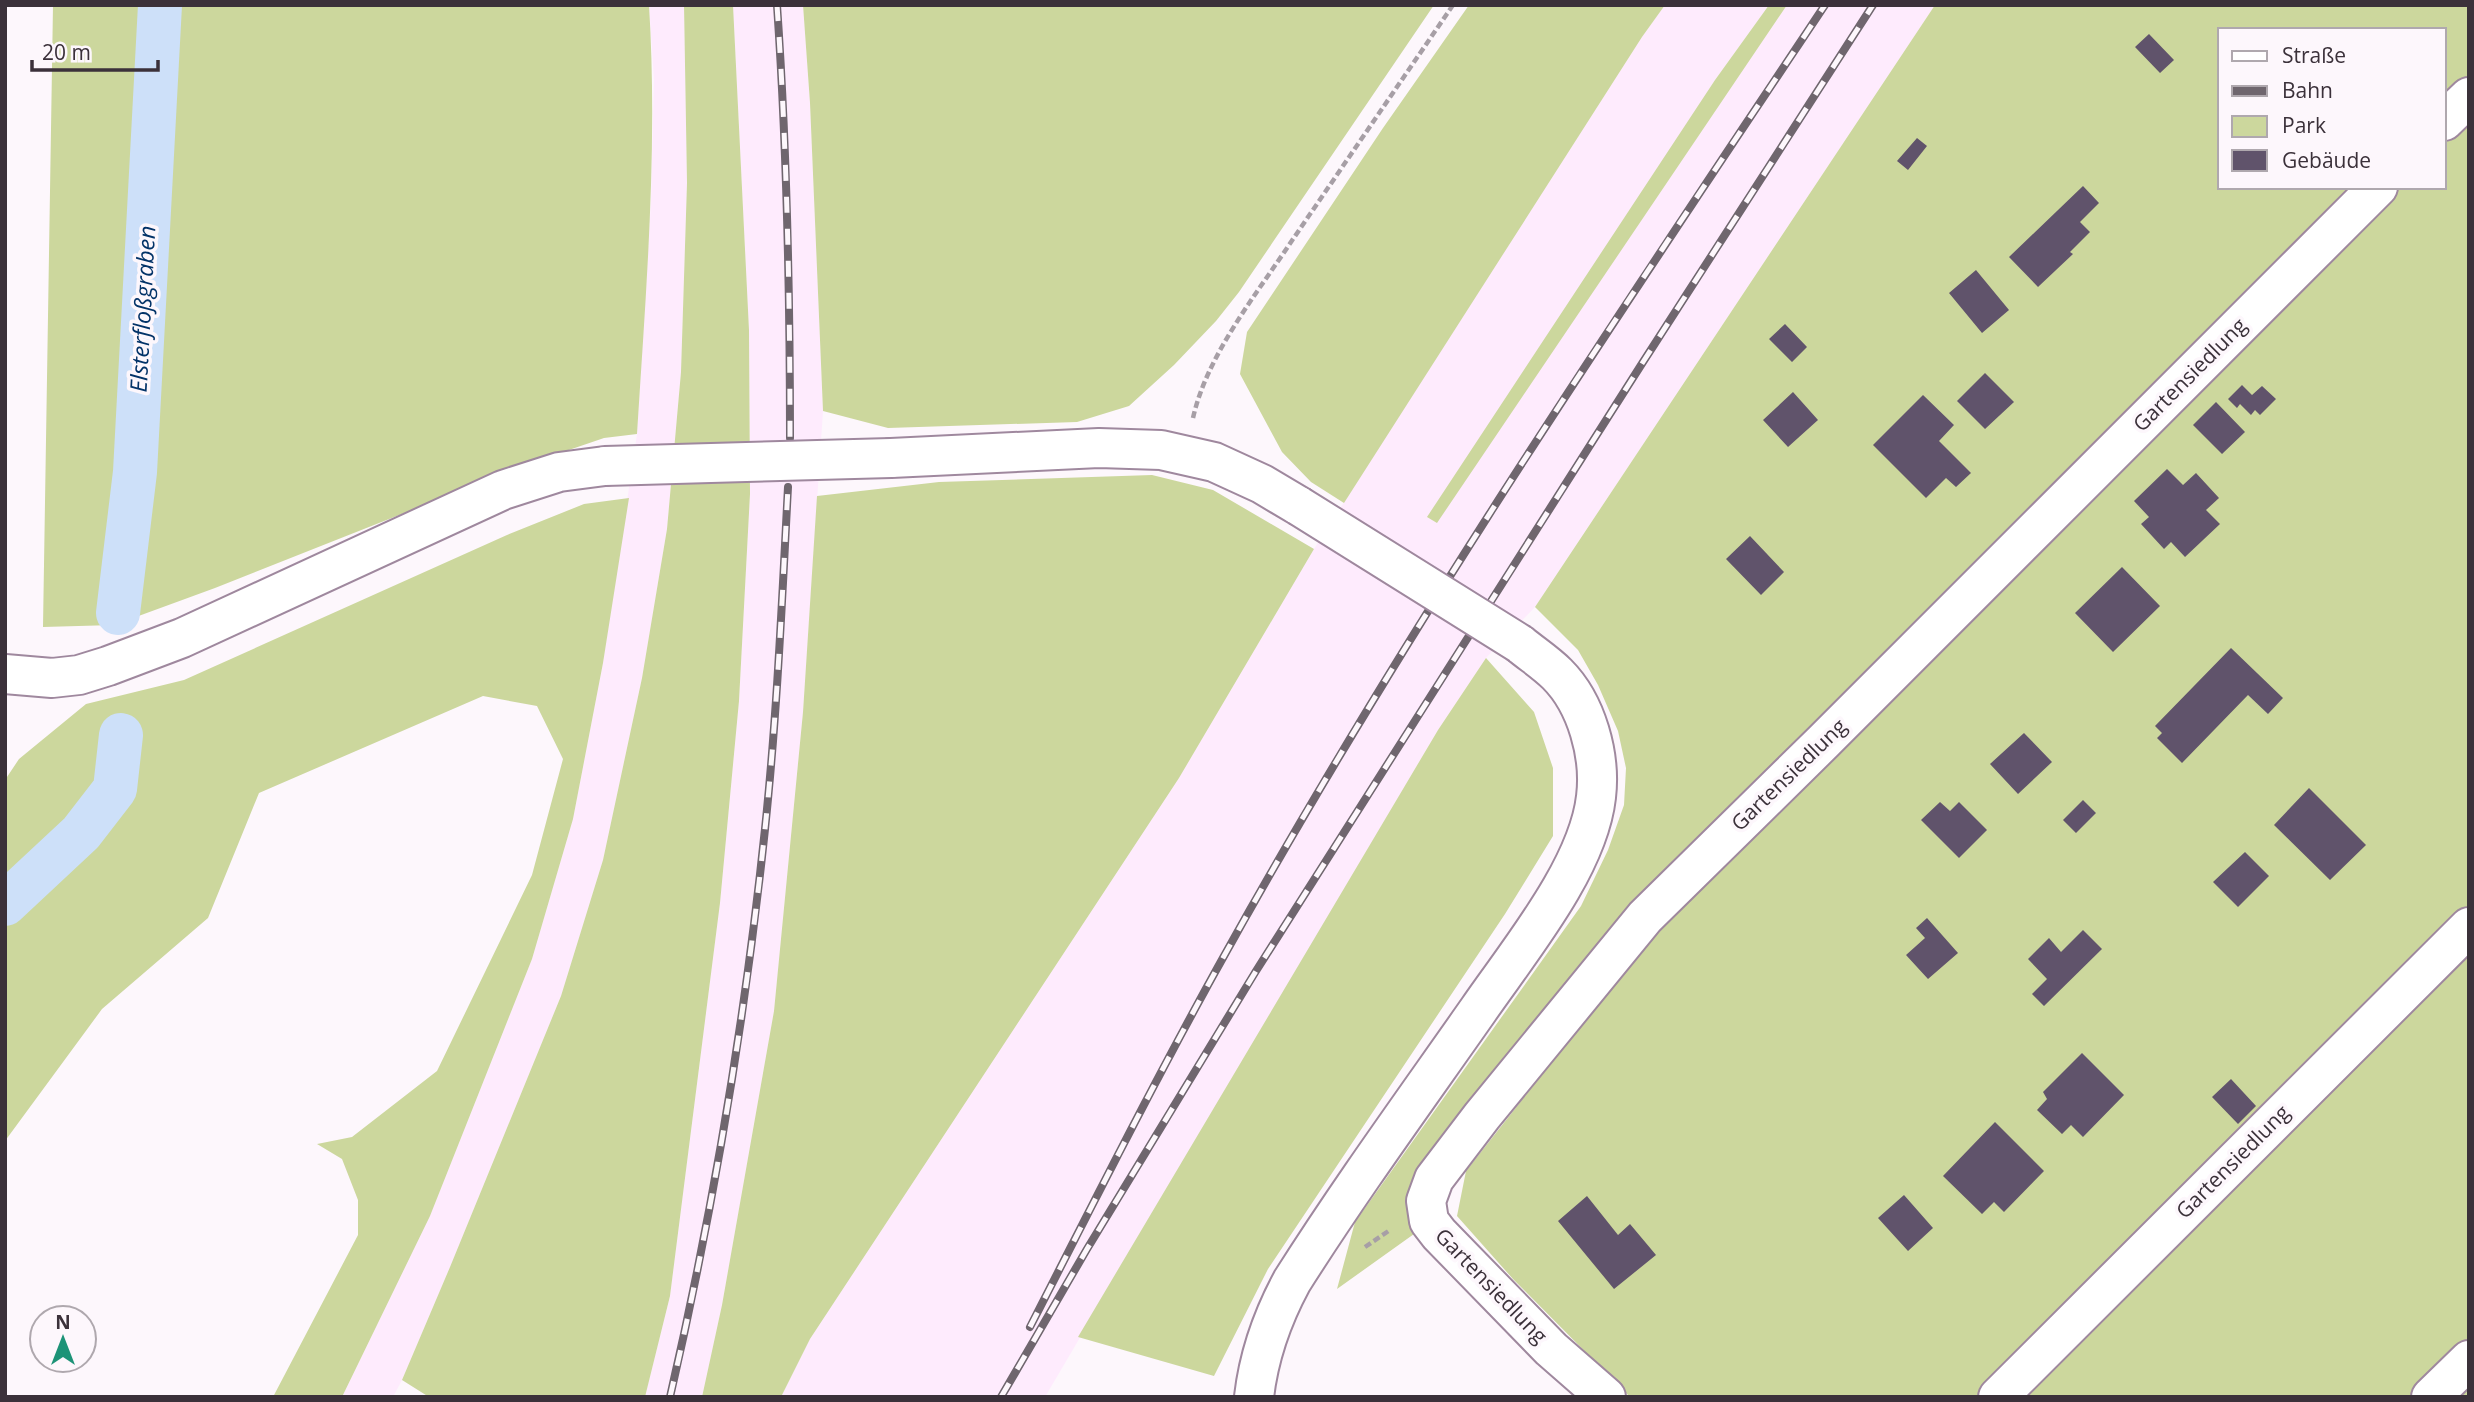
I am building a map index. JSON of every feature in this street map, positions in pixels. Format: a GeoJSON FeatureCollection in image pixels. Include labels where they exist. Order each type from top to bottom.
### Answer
{"type":"FeatureCollection","features":[{"type":"Feature","properties":{"kind":"street"},"geometry":{"type":"LineString","coordinates":[[2446,119],[2469,97]]}},
{"type":"Feature","properties":{"kind":"street","name":"Gartensiedlung"},"geometry":{"type":"LineString","coordinates":[[1606,1397],[1551,1349],[1439,1234],[1429,1221],[1426,1201],[1434,1179],[1482,1116],[1645,917],[1833,733],[2376,189]]}},
{"type":"Feature","properties":{"kind":"street"},"geometry":{"type":"LineString","coordinates":[[5,674],[52,678],[79,675],[108,666],[182,638],[503,490],[559,472],[605,466],[891,458],[1099,447],[1161,450],[1214,462],[1299,506],[1520,644],[1558,675],[1575,697],[1587,726],[1597,776],[1597,798],[1581,848],[1546,914],[1292,1280],[1275,1313],[1264,1343],[1254,1397]]}},
{"type":"Feature","properties":{"kind":"street","name":"Gartensiedlung"},"geometry":{"type":"LineString","coordinates":[[1998,1397],[2469,927]]}},
{"type":"Feature","properties":{"kind":"street"},"geometry":{"type":"LineString","coordinates":[[2431,1397],[2469,1360]]}},
{"type":"Feature","properties":{"kind":"path"},"geometry":{"type":"LineString","coordinates":[[1185,454],[1202,388],[1252,300],[1453,5]]}},
{"type":"Feature","properties":{"kind":"shaded area"},"geometry":{"type":"Polygon","coordinates":[[[649,5],[684,5],[687,183],[681,372],[667,529],[642,678],[603,860],[561,996],[402,1380],[393,1397],[342,1397],[430,1216],[532,959],[573,819],[603,663],[637,434],[651,201],[654,80],[649,5]]]}},
{"type":"Feature","properties":{"kind":"shaded area"},"geometry":{"type":"Polygon","coordinates":[[[733,5],[803,5],[810,103],[823,411],[803,712],[774,1011],[722,1305],[702,1397],[645,1397],[670,1296],[720,903],[739,701],[750,494],[749,330],[733,5]]]}},
{"type":"Feature","properties":{"kind":"shaded area"},"geometry":{"type":"Polygon","coordinates":[[[1665,5],[1769,5],[1715,80],[1437,522],[1787,5],[1935,5],[1535,607],[1486,658],[1438,730],[1045,1397],[781,1397],[810,1339],[1179,778],[1314,549],[1665,5]]]}},
{"type":"Feature","properties":{"kind":"green space"},"geometry":{"type":"Polygon","coordinates":[[[53,5],[649,5],[652,166],[637,434],[604,438],[528,464],[215,588],[114,625],[43,627],[53,5]]]}},
{"type":"Feature","properties":{"kind":"green space"},"geometry":{"type":"Polygon","coordinates":[[[684,5],[733,5],[749,330],[750,494],[739,701],[720,903],[670,1296],[645,1397],[429,1397],[402,1380],[561,996],[603,860],[642,678],[667,529],[681,372],[687,183],[684,5]]]}},
{"type":"Feature","properties":{"kind":"green space"},"geometry":{"type":"Polygon","coordinates":[[[803,5],[1434,5],[1239,292],[1216,321],[1174,365],[1129,406],[1077,422],[888,428],[823,411],[810,103],[803,5]]]}},
{"type":"Feature","properties":{"kind":"green space"},"geometry":{"type":"Polygon","coordinates":[[[1469,5],[1665,5],[1344,503],[1311,482],[1282,452],[1240,374],[1247,332],[1469,5]]]}},
{"type":"Feature","properties":{"kind":"green space"},"geometry":{"type":"Polygon","coordinates":[[[1769,5],[1787,5],[1437,523],[1427,517],[1715,80],[1769,5]]]}},
{"type":"Feature","properties":{"kind":"green space"},"geometry":{"type":"Polygon","coordinates":[[[1935,5],[2469,5],[2469,1397],[1630,1397],[1513,1279],[1457,1216],[1466,1171],[1661,923],[1776,763],[1419,1186],[1414,1234],[1337,1289],[1355,1222],[1581,906],[1608,850],[1624,805],[1626,768],[1618,731],[1598,685],[1578,650],[1535,607],[1935,5]]]}},
{"type":"Feature","properties":{"kind":"green space"},"geometry":{"type":"Polygon","coordinates":[[[1152,475],[1213,490],[1314,549],[1179,778],[810,1339],[781,1397],[702,1397],[722,1305],[774,1011],[803,712],[817,496],[939,482],[1152,475]]]}},
{"type":"Feature","properties":{"kind":"green space"},"geometry":{"type":"Polygon","coordinates":[[[629,498],[603,663],[573,819],[532,959],[430,1216],[342,1397],[273,1397],[358,1235],[358,1200],[342,1159],[317,1144],[352,1137],[437,1071],[532,875],[563,759],[537,706],[483,696],[259,793],[208,918],[102,1009],[5,1141],[5,780],[19,759],[86,704],[184,680],[507,535],[584,504],[629,498]]]}},
{"type":"Feature","properties":{"kind":"green space"},"geometry":{"type":"Polygon","coordinates":[[[1486,658],[1534,712],[1553,768],[1553,836],[1505,914],[1268,1269],[1214,1376],[1078,1337],[1438,730],[1486,658]]]}},
{"type":"Feature","properties":{"kind":"building"},"geometry":{"type":"Polygon","coordinates":[[[2149,34],[2174,60],[2160,73],[2135,47],[2149,34]]]}},
{"type":"Feature","properties":{"kind":"building"},"geometry":{"type":"Polygon","coordinates":[[[1917,138],[1927,146],[1908,170],[1897,161],[1917,138]]]}},
{"type":"Feature","properties":{"kind":"building"},"geometry":{"type":"Polygon","coordinates":[[[2083,186],[2099,203],[2080,222],[2090,232],[2070,252],[2073,254],[2038,287],[2009,257],[2083,186]]]}},
{"type":"Feature","properties":{"kind":"building"},"geometry":{"type":"Polygon","coordinates":[[[1976,270],[2009,310],[1982,333],[1949,293],[1976,270]]]}},
{"type":"Feature","properties":{"kind":"building"},"geometry":{"type":"Polygon","coordinates":[[[1785,324],[1807,347],[1792,362],[1769,339],[1785,324]]]}},
{"type":"Feature","properties":{"kind":"building"},"geometry":{"type":"Polygon","coordinates":[[[1985,373],[2014,402],[1985,429],[1957,401],[1985,373]]]}},
{"type":"Feature","properties":{"kind":"building"},"geometry":{"type":"Polygon","coordinates":[[[2242,385],[2252,395],[2262,386],[2276,399],[2260,415],[2255,410],[2251,415],[2240,404],[2237,408],[2228,399],[2242,385]]]}},
{"type":"Feature","properties":{"kind":"building"},"geometry":{"type":"Polygon","coordinates":[[[1793,392],[1818,420],[1788,447],[1763,420],[1793,392]]]}},
{"type":"Feature","properties":{"kind":"building"},"geometry":{"type":"Polygon","coordinates":[[[1923,395],[1954,425],[1939,441],[1971,473],[1956,487],[1946,478],[1926,498],[1873,445],[1923,395]]]}},
{"type":"Feature","properties":{"kind":"building"},"geometry":{"type":"Polygon","coordinates":[[[2216,402],[2245,432],[2222,454],[2193,425],[2216,402]]]}},
{"type":"Feature","properties":{"kind":"building"},"geometry":{"type":"Polygon","coordinates":[[[2167,469],[2183,485],[2196,473],[2219,498],[2206,510],[2220,524],[2185,557],[2171,542],[2164,549],[2141,524],[2149,517],[2134,501],[2167,469]]]}},
{"type":"Feature","properties":{"kind":"building"},"geometry":{"type":"Polygon","coordinates":[[[1750,536],[1784,572],[1761,595],[1726,559],[1750,536]]]}},
{"type":"Feature","properties":{"kind":"building"},"geometry":{"type":"Polygon","coordinates":[[[2122,567],[2160,606],[2113,652],[2075,613],[2122,567]]]}},
{"type":"Feature","properties":{"kind":"building"},"geometry":{"type":"Polygon","coordinates":[[[2231,648],[2283,698],[2268,714],[2248,695],[2182,763],[2157,738],[2162,733],[2155,726],[2231,648]]]}},
{"type":"Feature","properties":{"kind":"building"},"geometry":{"type":"Polygon","coordinates":[[[2024,733],[2052,762],[2018,794],[1990,764],[2024,733]]]}},
{"type":"Feature","properties":{"kind":"building"},"geometry":{"type":"Polygon","coordinates":[[[2309,788],[2366,845],[2330,880],[2274,825],[2309,788]]]}},
{"type":"Feature","properties":{"kind":"building"},"geometry":{"type":"Polygon","coordinates":[[[2083,800],[2096,813],[2076,833],[2063,820],[2083,800]]]}},
{"type":"Feature","properties":{"kind":"building"},"geometry":{"type":"Polygon","coordinates":[[[1940,802],[1950,811],[1959,802],[1987,830],[1959,858],[1921,820],[1940,802]]]}},
{"type":"Feature","properties":{"kind":"building"},"geometry":{"type":"Polygon","coordinates":[[[2245,852],[2269,876],[2238,907],[2213,882],[2245,852]]]}},
{"type":"Feature","properties":{"kind":"building"},"geometry":{"type":"Polygon","coordinates":[[[1927,918],[1958,953],[1928,979],[1906,955],[1925,938],[1916,928],[1927,918]]]}},
{"type":"Feature","properties":{"kind":"building"},"geometry":{"type":"Polygon","coordinates":[[[2083,930],[2102,949],[2044,1006],[2032,994],[2047,979],[2028,959],[2049,938],[2061,952],[2083,930]]]}},
{"type":"Feature","properties":{"kind":"building"},"geometry":{"type":"Polygon","coordinates":[[[2082,1053],[2124,1095],[2083,1137],[2071,1125],[2062,1134],[2037,1110],[2047,1099],[2043,1092],[2082,1053]]]}},
{"type":"Feature","properties":{"kind":"building"},"geometry":{"type":"Polygon","coordinates":[[[2231,1079],[2256,1106],[2238,1124],[2212,1097],[2231,1079]]]}},
{"type":"Feature","properties":{"kind":"building"},"geometry":{"type":"Polygon","coordinates":[[[1995,1122],[2044,1171],[2004,1212],[1994,1202],[1982,1214],[1943,1176],[1995,1122]]]}},
{"type":"Feature","properties":{"kind":"building"},"geometry":{"type":"Polygon","coordinates":[[[1904,1195],[1933,1228],[1908,1251],[1878,1218],[1904,1195]]]}},
{"type":"Feature","properties":{"kind":"building"},"geometry":{"type":"Polygon","coordinates":[[[1587,1196],[1618,1235],[1630,1224],[1656,1255],[1614,1289],[1558,1221],[1587,1196]]]}},
{"type":"Feature","properties":{"kind":"waterway","name":"Elsterfloßgraben"},"geometry":{"type":"LineString","coordinates":[[118,613],[135,472],[160,5]]}},
{"type":"Feature","properties":{"kind":"waterway","name":"Elsterfloßgraben"},"geometry":{"type":"LineString","coordinates":[[5,904],[81,833],[115,789],[121,735]]}},
{"type":"Feature","properties":{"kind":"railway"},"geometry":{"type":"LineString","coordinates":[[777,5],[787,222],[790,438]]}},
{"type":"Feature","properties":{"kind":"railway"},"geometry":{"type":"LineString","coordinates":[[1030,1327],[1224,956],[1365,713],[1515,474],[1825,5]]}},
{"type":"Feature","properties":{"kind":"railway"},"geometry":{"type":"LineString","coordinates":[[1001,1397],[1087,1249],[1256,971],[1873,5]]}},
{"type":"Feature","properties":{"kind":"railway"},"geometry":{"type":"LineString","coordinates":[[670,1397],[714,1185],[748,972],[773,744],[788,487]]}}]}
